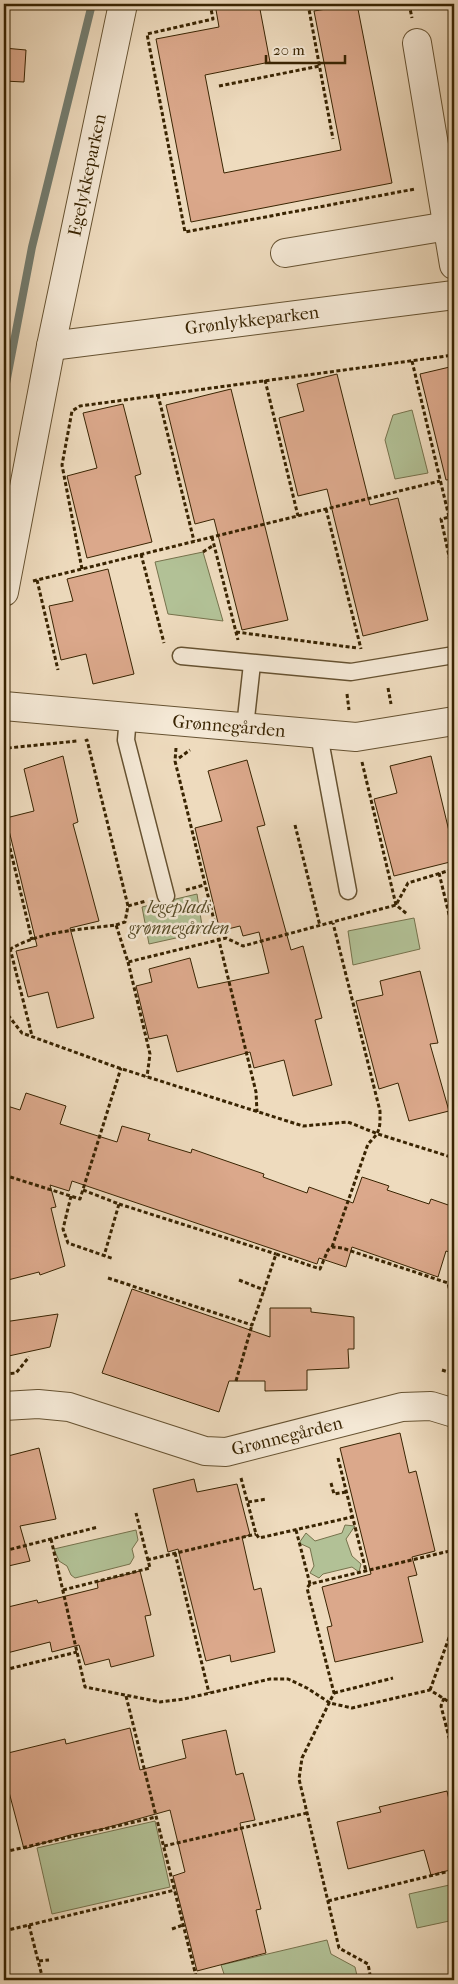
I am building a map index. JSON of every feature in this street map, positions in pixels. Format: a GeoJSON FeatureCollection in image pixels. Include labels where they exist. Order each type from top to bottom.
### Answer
{"type":"FeatureCollection","features":[{"type":"Feature","properties":{"kind":"street","name":"Egelykkeparken"},"geometry":{"type":"LineString","coordinates":[[50,346],[123,4]]}},
{"type":"Feature","properties":{"kind":"street"},"geometry":{"type":"LineString","coordinates":[[417,43],[441,185],[451,225],[454,265]]}},
{"type":"Feature","properties":{"kind":"street"},"geometry":{"type":"LineString","coordinates":[[285,253],[451,225]]}},
{"type":"Feature","properties":{"kind":"street","name":"Grønlykkeparken"},"geometry":{"type":"LineString","coordinates":[[50,346],[454,295]]}},
{"type":"Feature","properties":{"kind":"street"},"geometry":{"type":"LineString","coordinates":[[5,586],[50,346]]}},
{"type":"Feature","properties":{"kind":"street","name":"Grønnegården"},"geometry":{"type":"LineString","coordinates":[[4,706],[356,737],[454,720]]}},
{"type":"Feature","properties":{"kind":"street","name":"Grønnegården"},"geometry":{"type":"LineString","coordinates":[[4,1406],[38,1404],[69,1407],[205,1451],[226,1452],[402,1407],[431,1406],[454,1413]]}},
{"type":"Feature","properties":{"kind":"lane"},"geometry":{"type":"LineString","coordinates":[[181,656],[346,672],[375,669],[454,654]]}},
{"type":"Feature","properties":{"kind":"lane"},"geometry":{"type":"LineString","coordinates":[[244,727],[245,663]]}},
{"type":"Feature","properties":{"kind":"lane"},"geometry":{"type":"LineString","coordinates":[[128,717],[126,740],[166,896]]}},
{"type":"Feature","properties":{"kind":"lane"},"geometry":{"type":"LineString","coordinates":[[319,735],[348,890]]}},
{"type":"Feature","properties":{"kind":"path"},"geometry":{"type":"LineString","coordinates":[[210,4],[213,19],[147,34],[185,232],[441,185]]}},
{"type":"Feature","properties":{"kind":"path"},"geometry":{"type":"LineString","coordinates":[[308,4],[333,139]]}},
{"type":"Feature","properties":{"kind":"path"},"geometry":{"type":"LineString","coordinates":[[309,9],[338,4]]}},
{"type":"Feature","properties":{"kind":"path"},"geometry":{"type":"LineString","coordinates":[[450,4],[454,30]]}},
{"type":"Feature","properties":{"kind":"path"},"geometry":{"type":"LineString","coordinates":[[219,86],[320,66]]}},
{"type":"Feature","properties":{"kind":"path"},"geometry":{"type":"LineString","coordinates":[[82,569],[62,465],[72,411],[80,406],[454,355]]}},
{"type":"Feature","properties":{"kind":"path"},"geometry":{"type":"LineString","coordinates":[[412,361],[449,517]]}},
{"type":"Feature","properties":{"kind":"path"},"geometry":{"type":"LineString","coordinates":[[265,380],[298,516]]}},
{"type":"Feature","properties":{"kind":"path"},"geometry":{"type":"LineString","coordinates":[[158,395],[194,541]]}},
{"type":"Feature","properties":{"kind":"path"},"geometry":{"type":"LineString","coordinates":[[5,586],[22,584],[440,481]]}},
{"type":"Feature","properties":{"kind":"path"},"geometry":{"type":"LineString","coordinates":[[326,509],[361,648],[375,669],[396,731]]}},
{"type":"Feature","properties":{"kind":"path"},"geometry":{"type":"LineString","coordinates":[[454,516],[441,519],[454,579]]}},
{"type":"Feature","properties":{"kind":"path"},"geometry":{"type":"LineString","coordinates":[[212,537],[245,663]]}},
{"type":"Feature","properties":{"kind":"path"},"geometry":{"type":"LineString","coordinates":[[203,552],[214,545]]}},
{"type":"Feature","properties":{"kind":"path"},"geometry":{"type":"LineString","coordinates":[[141,554],[167,654],[181,656]]}},
{"type":"Feature","properties":{"kind":"path"},"geometry":{"type":"LineString","coordinates":[[37,580],[58,670]]}},
{"type":"Feature","properties":{"kind":"path"},"geometry":{"type":"LineString","coordinates":[[454,616],[452,618],[454,632]]}},
{"type":"Feature","properties":{"kind":"path"},"geometry":{"type":"LineString","coordinates":[[236,632],[361,648]]}},
{"type":"Feature","properties":{"kind":"path"},"geometry":{"type":"LineString","coordinates":[[346,672],[347,704],[396,905],[407,914]]}},
{"type":"Feature","properties":{"kind":"path"},"geometry":{"type":"LineString","coordinates":[[179,722],[175,761],[256,1092],[257,1112]]}},
{"type":"Feature","properties":{"kind":"path"},"geometry":{"type":"LineString","coordinates":[[4,774],[8,748],[87,740],[128,906],[125,922],[116,925],[51,933],[15,945],[4,953]]}},
{"type":"Feature","properties":{"kind":"path"},"geometry":{"type":"LineString","coordinates":[[4,823],[32,940]]}},
{"type":"Feature","properties":{"kind":"path"},"geometry":{"type":"LineString","coordinates":[[294,825],[320,926]]}},
{"type":"Feature","properties":{"kind":"path"},"geometry":{"type":"LineString","coordinates":[[128,962],[226,938],[243,946],[396,905],[408,883],[454,869]]}},
{"type":"Feature","properties":{"kind":"path"},"geometry":{"type":"LineString","coordinates":[[439,873],[454,935]]}},
{"type":"Feature","properties":{"kind":"path"},"geometry":{"type":"LineString","coordinates":[[83,1190],[120,1204],[320,1269],[328,1250],[332,1247],[368,1144],[378,1134],[380,1111],[332,923]]}},
{"type":"Feature","properties":{"kind":"path"},"geometry":{"type":"LineString","coordinates":[[116,925],[128,962],[150,1054],[147,1077]]}},
{"type":"Feature","properties":{"kind":"path"},"geometry":{"type":"LineString","coordinates":[[10,948],[32,1037]]}},
{"type":"Feature","properties":{"kind":"path"},"geometry":{"type":"LineString","coordinates":[[4,1010],[22,1033],[147,1077],[303,1126],[348,1122],[378,1134],[454,1158]]}},
{"type":"Feature","properties":{"kind":"path"},"geometry":{"type":"LineString","coordinates":[[4,1175],[80,1199],[121,1068]]}},
{"type":"Feature","properties":{"kind":"path"},"geometry":{"type":"LineString","coordinates":[[71,1196],[63,1229],[68,1243],[114,1259]]}},
{"type":"Feature","properties":{"kind":"path"},"geometry":{"type":"LineString","coordinates":[[104,1256],[120,1204]]}},
{"type":"Feature","properties":{"kind":"path"},"geometry":{"type":"LineString","coordinates":[[332,1247],[342,1248],[448,1283],[454,1311]]}},
{"type":"Feature","properties":{"kind":"path"},"geometry":{"type":"LineString","coordinates":[[236,1381],[252,1325],[276,1254]]}},
{"type":"Feature","properties":{"kind":"path"},"geometry":{"type":"LineString","coordinates":[[108,1278],[252,1325]]}},
{"type":"Feature","properties":{"kind":"path"},"geometry":{"type":"LineString","coordinates":[[240,1280],[264,1290]]}},
{"type":"Feature","properties":{"kind":"path"},"geometry":{"type":"LineString","coordinates":[[4,1374],[16,1373],[29,1357]]}},
{"type":"Feature","properties":{"kind":"path"},"geometry":{"type":"LineString","coordinates":[[442,1370],[454,1374]]}},
{"type":"Feature","properties":{"kind":"path"},"geometry":{"type":"LineString","coordinates":[[338,1458],[366,1571]]}},
{"type":"Feature","properties":{"kind":"path"},"geometry":{"type":"LineString","coordinates":[[242,1478],[256,1534],[259,1538],[352,1517]]}},
{"type":"Feature","properties":{"kind":"path"},"geometry":{"type":"LineString","coordinates":[[331,1483],[334,1494],[346,1492]]}},
{"type":"Feature","properties":{"kind":"path"},"geometry":{"type":"LineString","coordinates":[[248,1502],[267,1499]]}},
{"type":"Feature","properties":{"kind":"path"},"geometry":{"type":"LineString","coordinates":[[63,1590],[150,1568],[136,1512]]}},
{"type":"Feature","properties":{"kind":"path"},"geometry":{"type":"LineString","coordinates":[[4,1551],[98,1527]]}},
{"type":"Feature","properties":{"kind":"path"},"geometry":{"type":"LineString","coordinates":[[296,1530],[310,1584],[307,1588],[334,1693],[302,1758],[299,1779],[339,1948],[368,1964],[371,1980]]}},
{"type":"Feature","properties":{"kind":"path"},"geometry":{"type":"LineString","coordinates":[[147,1560],[256,1534]]}},
{"type":"Feature","properties":{"kind":"path"},"geometry":{"type":"LineString","coordinates":[[51,1539],[85,1687],[160,1702],[270,1679],[288,1679],[307,1688],[330,1703],[352,1708],[430,1690],[454,1705]]}},
{"type":"Feature","properties":{"kind":"path"},"geometry":{"type":"LineString","coordinates":[[310,1584],[454,1550]]}},
{"type":"Feature","properties":{"kind":"path"},"geometry":{"type":"LineString","coordinates":[[175,1553],[210,1693]]}},
{"type":"Feature","properties":{"kind":"path"},"geometry":{"type":"LineString","coordinates":[[430,1690],[454,1624]]}},
{"type":"Feature","properties":{"kind":"path"},"geometry":{"type":"LineString","coordinates":[[4,1670],[77,1652]]}},
{"type":"Feature","properties":{"kind":"path"},"geometry":{"type":"LineString","coordinates":[[334,1693],[394,1678]]}},
{"type":"Feature","properties":{"kind":"path"},"geometry":{"type":"LineString","coordinates":[[126,1696],[197,1980]]}},
{"type":"Feature","properties":{"kind":"path"},"geometry":{"type":"LineString","coordinates":[[444,1698],[441,1706],[454,1757]]}},
{"type":"Feature","properties":{"kind":"path"},"geometry":{"type":"LineString","coordinates":[[164,1846],[307,1813]]}},
{"type":"Feature","properties":{"kind":"path"},"geometry":{"type":"LineString","coordinates":[[4,1852],[156,1817]]}},
{"type":"Feature","properties":{"kind":"path"},"geometry":{"type":"LineString","coordinates":[[328,1900],[454,1870]]}},
{"type":"Feature","properties":{"kind":"path"},"geometry":{"type":"LineString","coordinates":[[4,1931],[175,1890]]}},
{"type":"Feature","properties":{"kind":"path"},"geometry":{"type":"LineString","coordinates":[[29,1925],[43,1980]]}},
{"type":"Feature","properties":{"kind":"path"},"geometry":{"type":"LineString","coordinates":[[172,1929],[184,1926]]}},
{"type":"Feature","properties":{"kind":"path"},"geometry":{"type":"LineString","coordinates":[[38,1961],[49,1960]]}},
{"type":"Feature","properties":{"kind":"path"},"geometry":{"type":"LineString","coordinates":[[377,1980],[384,1979]]}},
{"type":"Feature","properties":{"kind":"green space"},"geometry":{"type":"Polygon","coordinates":[[[412,410],[428,473],[395,479],[385,440],[393,415],[412,410]]]}},
{"type":"Feature","properties":{"kind":"green space"},"geometry":{"type":"Polygon","coordinates":[[[203,552],[223,621],[168,614],[155,562],[203,552]]]}},
{"type":"Feature","properties":{"kind":"green space","name":"legeplads grønnegården"},"geometry":{"type":"Polygon","coordinates":[[[197,894],[203,932],[149,944],[142,907],[197,894]]]}},
{"type":"Feature","properties":{"kind":"green space"},"geometry":{"type":"Polygon","coordinates":[[[414,918],[420,949],[353,965],[348,931],[414,918]]]}},
{"type":"Feature","properties":{"kind":"green space"},"geometry":{"type":"Polygon","coordinates":[[[345,1525],[355,1526],[346,1539],[352,1556],[361,1564],[359,1572],[352,1567],[323,1574],[319,1578],[310,1573],[314,1566],[310,1548],[299,1543],[306,1533],[315,1541],[342,1533],[345,1525]]]}},
{"type":"Feature","properties":{"kind":"green space"},"geometry":{"type":"Polygon","coordinates":[[[136,1530],[138,1540],[132,1549],[134,1557],[130,1564],[75,1578],[71,1575],[67,1566],[59,1561],[54,1549],[136,1530]]]}},
{"type":"Feature","properties":{"kind":"green space"},"geometry":{"type":"Polygon","coordinates":[[[155,1821],[170,1887],[52,1914],[37,1848],[155,1821]]]}},
{"type":"Feature","properties":{"kind":"green space"},"geometry":{"type":"Polygon","coordinates":[[[454,1884],[454,1920],[417,1928],[409,1894],[454,1884]]]}},
{"type":"Feature","properties":{"kind":"green space"},"geometry":{"type":"Polygon","coordinates":[[[327,1940],[331,1954],[355,1967],[358,1980],[240,1980],[225,1977],[221,1965],[327,1940]]]}},
{"type":"Feature","properties":{"kind":"building"},"geometry":{"type":"Polygon","coordinates":[[[215,4],[259,4],[270,62],[205,75],[224,173],[341,150],[314,11],[357,4],[392,183],[191,222],[156,39],[219,27],[215,4]]]}},
{"type":"Feature","properties":{"kind":"building"},"geometry":{"type":"Polygon","coordinates":[[[4,48],[26,50],[24,82],[4,81],[4,48]]]}},
{"type":"Feature","properties":{"kind":"building"},"geometry":{"type":"Polygon","coordinates":[[[454,366],[454,479],[446,480],[420,374],[454,366]]]}},
{"type":"Feature","properties":{"kind":"building"},"geometry":{"type":"Polygon","coordinates":[[[337,374],[370,505],[398,498],[428,620],[363,636],[327,489],[298,496],[279,418],[304,411],[297,384],[337,374]]]}},
{"type":"Feature","properties":{"kind":"building"},"geometry":{"type":"Polygon","coordinates":[[[231,389],[288,620],[242,630],[214,519],[195,524],[166,405],[231,389]]]}},
{"type":"Feature","properties":{"kind":"building"},"geometry":{"type":"Polygon","coordinates":[[[123,404],[141,474],[135,476],[152,542],[87,558],[67,476],[97,468],[83,413],[123,404]]]}},
{"type":"Feature","properties":{"kind":"building"},"geometry":{"type":"Polygon","coordinates":[[[108,569],[134,674],[93,684],[86,654],[61,660],[49,606],[73,601],[67,579],[108,569]]]}},
{"type":"Feature","properties":{"kind":"building"},"geometry":{"type":"Polygon","coordinates":[[[63,756],[78,822],[73,824],[99,921],[70,928],[94,1018],[57,1028],[48,992],[28,997],[16,951],[37,946],[6,818],[34,811],[24,769],[63,756]]]}},
{"type":"Feature","properties":{"kind":"building"},"geometry":{"type":"Polygon","coordinates":[[[431,756],[454,852],[454,861],[394,876],[374,799],[397,793],[390,766],[431,756]]]}},
{"type":"Feature","properties":{"kind":"building"},"geometry":{"type":"Polygon","coordinates":[[[247,760],[265,825],[257,827],[291,950],[303,946],[322,1018],[315,1020],[332,1085],[293,1096],[284,1060],[254,1068],[250,1052],[177,1072],[167,1035],[149,1039],[136,986],[152,982],[149,969],[190,958],[198,988],[269,973],[259,932],[243,936],[240,926],[220,931],[195,828],[222,821],[208,771],[247,760]]]}},
{"type":"Feature","properties":{"kind":"building"},"geometry":{"type":"Polygon","coordinates":[[[420,971],[438,1043],[430,1044],[449,1111],[409,1121],[398,1083],[379,1089],[356,1001],[383,995],[380,981],[420,971]]]}},
{"type":"Feature","properties":{"kind":"building"},"geometry":{"type":"Polygon","coordinates":[[[26,1093],[66,1106],[60,1124],[117,1142],[122,1126],[150,1134],[148,1140],[191,1153],[192,1149],[264,1174],[263,1177],[307,1193],[309,1187],[353,1203],[362,1177],[389,1186],[387,1190],[429,1204],[431,1199],[454,1207],[454,1254],[446,1251],[438,1277],[352,1247],[346,1267],[319,1258],[317,1264],[72,1181],[69,1191],[50,1185],[56,1207],[51,1208],[65,1266],[40,1275],[39,1272],[4,1281],[4,1105],[20,1110],[26,1093]]]}},
{"type":"Feature","properties":{"kind":"building"},"geometry":{"type":"Polygon","coordinates":[[[132,1289],[270,1337],[270,1308],[311,1308],[311,1312],[354,1317],[354,1349],[348,1349],[349,1368],[307,1370],[307,1390],[265,1391],[265,1381],[229,1381],[219,1412],[102,1373],[132,1289]]]}},
{"type":"Feature","properties":{"kind":"building"},"geometry":{"type":"Polygon","coordinates":[[[58,1314],[50,1347],[4,1357],[4,1322],[58,1314]]]}},
{"type":"Feature","properties":{"kind":"building"},"geometry":{"type":"Polygon","coordinates":[[[400,1433],[409,1473],[416,1471],[435,1551],[412,1557],[417,1575],[408,1577],[423,1642],[335,1662],[327,1627],[332,1626],[322,1587],[371,1574],[340,1448],[400,1433]]]}},
{"type":"Feature","properties":{"kind":"building"},"geometry":{"type":"Polygon","coordinates":[[[39,1448],[56,1519],[20,1526],[30,1561],[4,1567],[4,1457],[39,1448]]]}},
{"type":"Feature","properties":{"kind":"building"},"geometry":{"type":"Polygon","coordinates":[[[194,1479],[197,1492],[237,1484],[250,1535],[242,1537],[254,1590],[261,1588],[275,1652],[231,1662],[230,1655],[206,1661],[178,1549],[168,1552],[153,1489],[194,1479]]]}},
{"type":"Feature","properties":{"kind":"building"},"geometry":{"type":"Polygon","coordinates":[[[140,1571],[151,1615],[145,1616],[154,1656],[111,1667],[109,1659],[85,1665],[79,1645],[52,1652],[50,1642],[7,1653],[4,1641],[4,1608],[37,1600],[38,1603],[98,1588],[97,1582],[140,1571]]]}},
{"type":"Feature","properties":{"kind":"building"},"geometry":{"type":"Polygon","coordinates":[[[130,1728],[140,1770],[186,1758],[182,1740],[226,1730],[236,1775],[243,1773],[255,1820],[240,1823],[261,1909],[256,1910],[266,1953],[197,1971],[173,1876],[185,1872],[170,1810],[102,1829],[70,1835],[24,1849],[4,1773],[4,1754],[65,1739],[66,1744],[130,1728]]]}},
{"type":"Feature","properties":{"kind":"building"},"geometry":{"type":"Polygon","coordinates":[[[447,1791],[454,1822],[454,1869],[431,1875],[424,1850],[348,1869],[337,1822],[381,1812],[379,1807],[447,1791]]]}},
{"type":"Feature","properties":{"kind":"waterway"},"geometry":{"type":"LineString","coordinates":[[4,394],[32,247],[92,4]]}}]}
